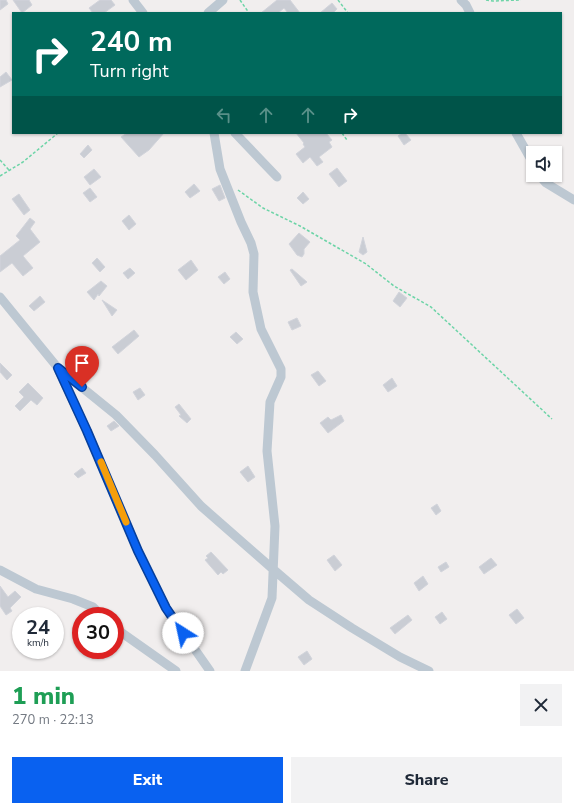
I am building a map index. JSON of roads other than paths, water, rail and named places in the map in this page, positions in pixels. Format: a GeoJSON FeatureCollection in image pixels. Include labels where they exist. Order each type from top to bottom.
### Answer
{"type":"FeatureCollection","features":[{"type":"Feature","properties":{"kind":"street"},"geometry":{"type":"LineString","coordinates":[[133,0],[142,12]]}},
{"type":"Feature","properties":{"kind":"street"},"geometry":{"type":"LineString","coordinates":[[209,12],[223,0]]}},
{"type":"Feature","properties":{"kind":"street"},"geometry":{"type":"LineString","coordinates":[[461,0],[470,12]]}},
{"type":"Feature","properties":{"kind":"street"},"geometry":{"type":"LineString","coordinates":[[214,134],[220,169],[241,222],[251,242],[254,254],[253,292],[261,329],[282,369],[281,377],[270,402],[267,451],[275,526],[272,598],[245,671]]}},
{"type":"Feature","properties":{"kind":"street"},"geometry":{"type":"LineString","coordinates":[[236,134],[277,177]]}},
{"type":"Feature","properties":{"kind":"street"},"geometry":{"type":"LineString","coordinates":[[517,134],[526,151]]}},
{"type":"Feature","properties":{"kind":"street"},"geometry":{"type":"LineString","coordinates":[[545,182],[574,200]]}},
{"type":"Feature","properties":{"kind":"street"},"geometry":{"type":"LineString","coordinates":[[0,296],[58,368],[116,415],[156,454],[201,506],[308,600],[400,657],[429,671]]}},
{"type":"Feature","properties":{"kind":"street"},"geometry":{"type":"LineString","coordinates":[[58,368],[87,431],[138,551],[166,608],[210,671]]}},
{"type":"Feature","properties":{"kind":"street"},"geometry":{"type":"LineString","coordinates":[[0,570],[36,589],[73,599],[93,607]]}},
{"type":"Feature","properties":{"kind":"street"},"geometry":{"type":"LineString","coordinates":[[124,634],[176,671]]}}]}
